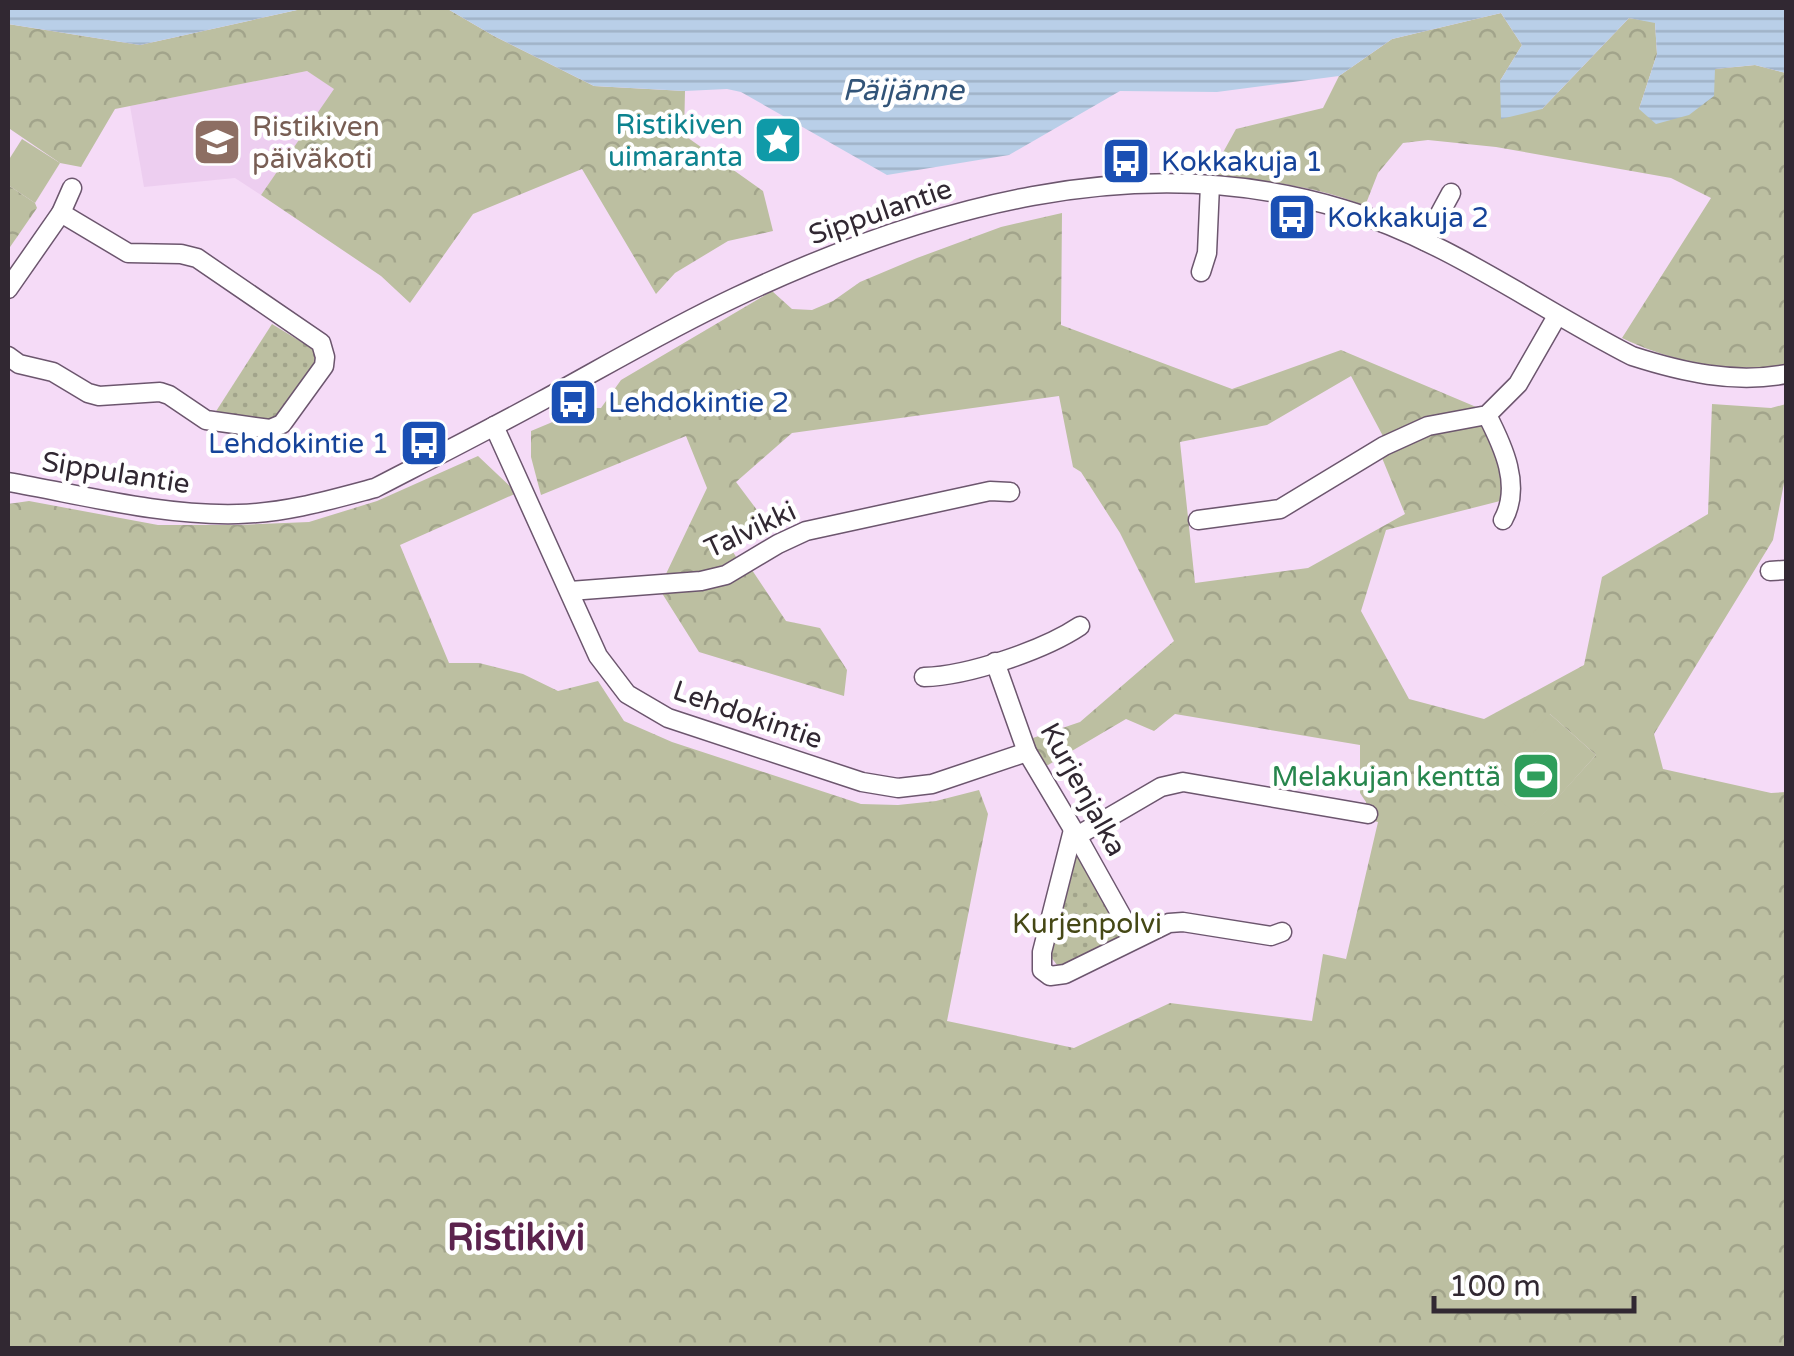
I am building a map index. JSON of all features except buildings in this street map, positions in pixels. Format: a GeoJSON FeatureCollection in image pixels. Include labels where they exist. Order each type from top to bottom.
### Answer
{"type":"FeatureCollection","features":[{"type":"Feature","properties":{"kind":"street","name":"Sippulantie"},"geometry":{"type":"LineString","coordinates":[[8,482],[173,511],[237,514],[305,506],[376,488],[732,298],[822,258],[978,206],[1089,187],[1135,184],[1210,186],[1322,202],[1425,241],[1632,356],[1666,367],[1726,377],[1786,374]]}},
{"type":"Feature","properties":{"kind":"street"},"geometry":{"type":"LineString","coordinates":[[1201,272],[1207,253],[1210,186]]}},
{"type":"Feature","properties":{"kind":"street"},"geometry":{"type":"LineString","coordinates":[[9,283],[61,214],[72,188]]}},
{"type":"Feature","properties":{"kind":"street"},"geometry":{"type":"LineString","coordinates":[[1425,241],[1451,193]]}},
{"type":"Feature","properties":{"kind":"street"},"geometry":{"type":"LineString","coordinates":[[8,356],[24,366],[53,372],[88,393],[100,396],[160,392],[206,420],[270,429],[282,424],[324,366],[326,357],[321,343],[197,258],[128,253],[61,214]]}},
{"type":"Feature","properties":{"kind":"street"},"geometry":{"type":"LineString","coordinates":[[1198,520],[1280,509],[1384,446],[1428,426],[1487,415],[1518,384],[1557,316]]}},
{"type":"Feature","properties":{"kind":"street"},"geometry":{"type":"LineString","coordinates":[[1487,415],[1502,444],[1510,480],[1510,508],[1503,520]]}},
{"type":"Feature","properties":{"kind":"street","name":"Lehdokintie"},"geometry":{"type":"LineString","coordinates":[[494,426],[598,656],[627,694],[668,718],[862,782],[898,788],[932,784],[1027,752]]}},
{"type":"Feature","properties":{"kind":"street","name":"Talvikki"},"geometry":{"type":"LineString","coordinates":[[570,591],[701,582],[726,575],[806,531],[990,491],[1010,492]]}},
{"type":"Feature","properties":{"kind":"street"},"geometry":{"type":"LineString","coordinates":[[924,676],[946,676],[996,662],[1060,639],[1080,626]]}},
{"type":"Feature","properties":{"kind":"street","name":"Kurjenjalka"},"geometry":{"type":"LineString","coordinates":[[996,662],[1027,752],[1134,938]]}},
{"type":"Feature","properties":{"kind":"street"},"geometry":{"type":"LineString","coordinates":[[1282,932],[1271,936],[1169,923],[1064,974],[1050,976],[1042,970],[1042,952],[1075,833],[1161,787],[1183,782],[1368,814]]}},
{"type":"Feature","properties":{"kind":"shaded area","name":"Ristikiven päiväkoti"},"geometry":{"type":"Polygon","coordinates":[[[307,71],[335,89],[261,195],[235,178],[144,187],[130,106],[307,71]]]}},
{"type":"Feature","properties":{"kind":"green space"},"geometry":{"type":"Polygon","coordinates":[[[306,8],[446,8],[594,86],[685,91],[684,135],[763,191],[773,231],[728,241],[675,273],[656,294],[582,169],[473,214],[410,303],[381,276],[261,195],[334,89],[307,71],[115,109],[81,167],[60,163],[10,129],[8,24],[140,45],[306,8]]]}},
{"type":"Feature","properties":{"kind":"green space"},"geometry":{"type":"Polygon","coordinates":[[[1501,13],[1522,45],[1500,81],[1542,109],[1629,18],[1655,22],[1657,54],[1639,109],[1715,69],[1755,65],[1786,73],[1783,366],[1742,368],[1701,363],[1622,338],[1711,198],[1671,178],[1496,147],[1428,140],[1403,143],[1378,173],[1365,206],[1308,189],[1210,176],[1236,129],[1323,108],[1339,76],[1392,39],[1501,13]]]}},
{"type":"Feature","properties":{"kind":"green space"},"geometry":{"type":"Polygon","coordinates":[[[22,139],[60,163],[35,203],[8,185],[8,161],[22,139]]]}},
{"type":"Feature","properties":{"kind":"green space"},"geometry":{"type":"Polygon","coordinates":[[[8,185],[37,208],[8,250],[8,185]]]}},
{"type":"Feature","properties":{"kind":"green space"},"geometry":{"type":"Polygon","coordinates":[[[1062,213],[1061,325],[1232,389],[1341,350],[1481,409],[1384,438],[1351,376],[1267,425],[1180,442],[1195,583],[1308,568],[1405,514],[1380,453],[1430,433],[1484,425],[1501,465],[1504,500],[1386,530],[1361,611],[1409,699],[1484,719],[1584,665],[1602,577],[1708,514],[1712,404],[1771,408],[1786,404],[1786,473],[1773,540],[1654,734],[1663,769],[1771,793],[1786,792],[1786,1348],[8,1348],[8,504],[29,501],[158,525],[309,522],[377,501],[478,456],[517,493],[400,545],[449,663],[479,663],[523,674],[558,691],[598,681],[624,721],[672,742],[861,804],[936,801],[979,790],[988,814],[947,1021],[1074,1048],[1170,1003],[1312,1021],[1323,954],[1346,959],[1378,822],[1364,819],[1360,745],[1175,714],[1154,731],[1126,719],[1043,768],[1027,740],[1080,722],[1174,641],[1120,533],[1081,472],[1073,467],[1059,396],[792,433],[736,482],[763,518],[728,544],[738,560],[703,573],[665,576],[707,488],[686,436],[541,495],[531,457],[531,431],[586,408],[601,408],[621,380],[772,291],[792,309],[812,310],[860,282],[1001,227],[1062,213]],[[1550,714],[1531,827],[1596,755],[1550,714]]]}},
{"type":"Feature","properties":{"kind":"green space"},"geometry":{"type":"Polygon","coordinates":[[[272,324],[313,349],[316,364],[279,417],[270,422],[213,416],[272,324]]]}},
{"type":"Feature","properties":{"kind":"green space"},"geometry":{"type":"Polygon","coordinates":[[[752,570],[786,621],[820,628],[847,670],[844,696],[699,652],[660,590],[752,570]]]}},
{"type":"Feature","properties":{"kind":"green space","name":"Melakujan kenttä"},"geometry":{"type":"Polygon","coordinates":[[[1550,714],[1596,755],[1531,828],[1485,786],[1550,714]]]}},
{"type":"Feature","properties":{"kind":"green space","name":"Kurjenpolvi"},"geometry":{"type":"Polygon","coordinates":[[[1080,856],[1122,931],[1121,938],[1063,966],[1057,965],[1048,953],[1074,857],[1080,856]]]}},
{"type":"Feature","properties":{"kind":"water"},"geometry":{"type":"Polygon","coordinates":[[[8,8],[306,8],[140,45],[8,24],[8,8]]]}},
{"type":"Feature","properties":{"kind":"water","name":"Päijänne"},"geometry":{"type":"Polygon","coordinates":[[[446,8],[1786,8],[1786,73],[1755,65],[1715,69],[1714,96],[1689,115],[1656,124],[1639,109],[1657,54],[1655,23],[1629,18],[1542,109],[1501,119],[1500,81],[1522,45],[1501,13],[1392,39],[1339,76],[1217,92],[1120,91],[1009,155],[887,175],[741,92],[594,86],[446,8]]]}},
{"type":"Feature","properties":{"kind":"place","name":"Ristikiven uimaranta"},"geometry":{"type":"Point","coordinates":[778,140]}},
{"type":"Feature","properties":{"kind":"place","name":"Ristikiven päiväkoti"},"geometry":{"type":"Point","coordinates":[217,142]}},
{"type":"Feature","properties":{"kind":"place","name":"Kokkakuja 1"},"geometry":{"type":"Point","coordinates":[1126,161]}},
{"type":"Feature","properties":{"kind":"place","name":"Kokkakuja 2"},"geometry":{"type":"Point","coordinates":[1292,217]}},
{"type":"Feature","properties":{"kind":"place","name":"Lehdokintie 2"},"geometry":{"type":"Point","coordinates":[573,402]}},
{"type":"Feature","properties":{"kind":"place","name":"Lehdokintie 1"},"geometry":{"type":"Point","coordinates":[424,443]}},
{"type":"Feature","properties":{"kind":"place","name":"Melakujan kenttä"},"geometry":{"type":"Point","coordinates":[1536,776]}},
{"type":"Feature","properties":{"kind":"district","name":"Ristikivi"},"geometry":{"type":"Point","coordinates":[516,1237]}}]}
